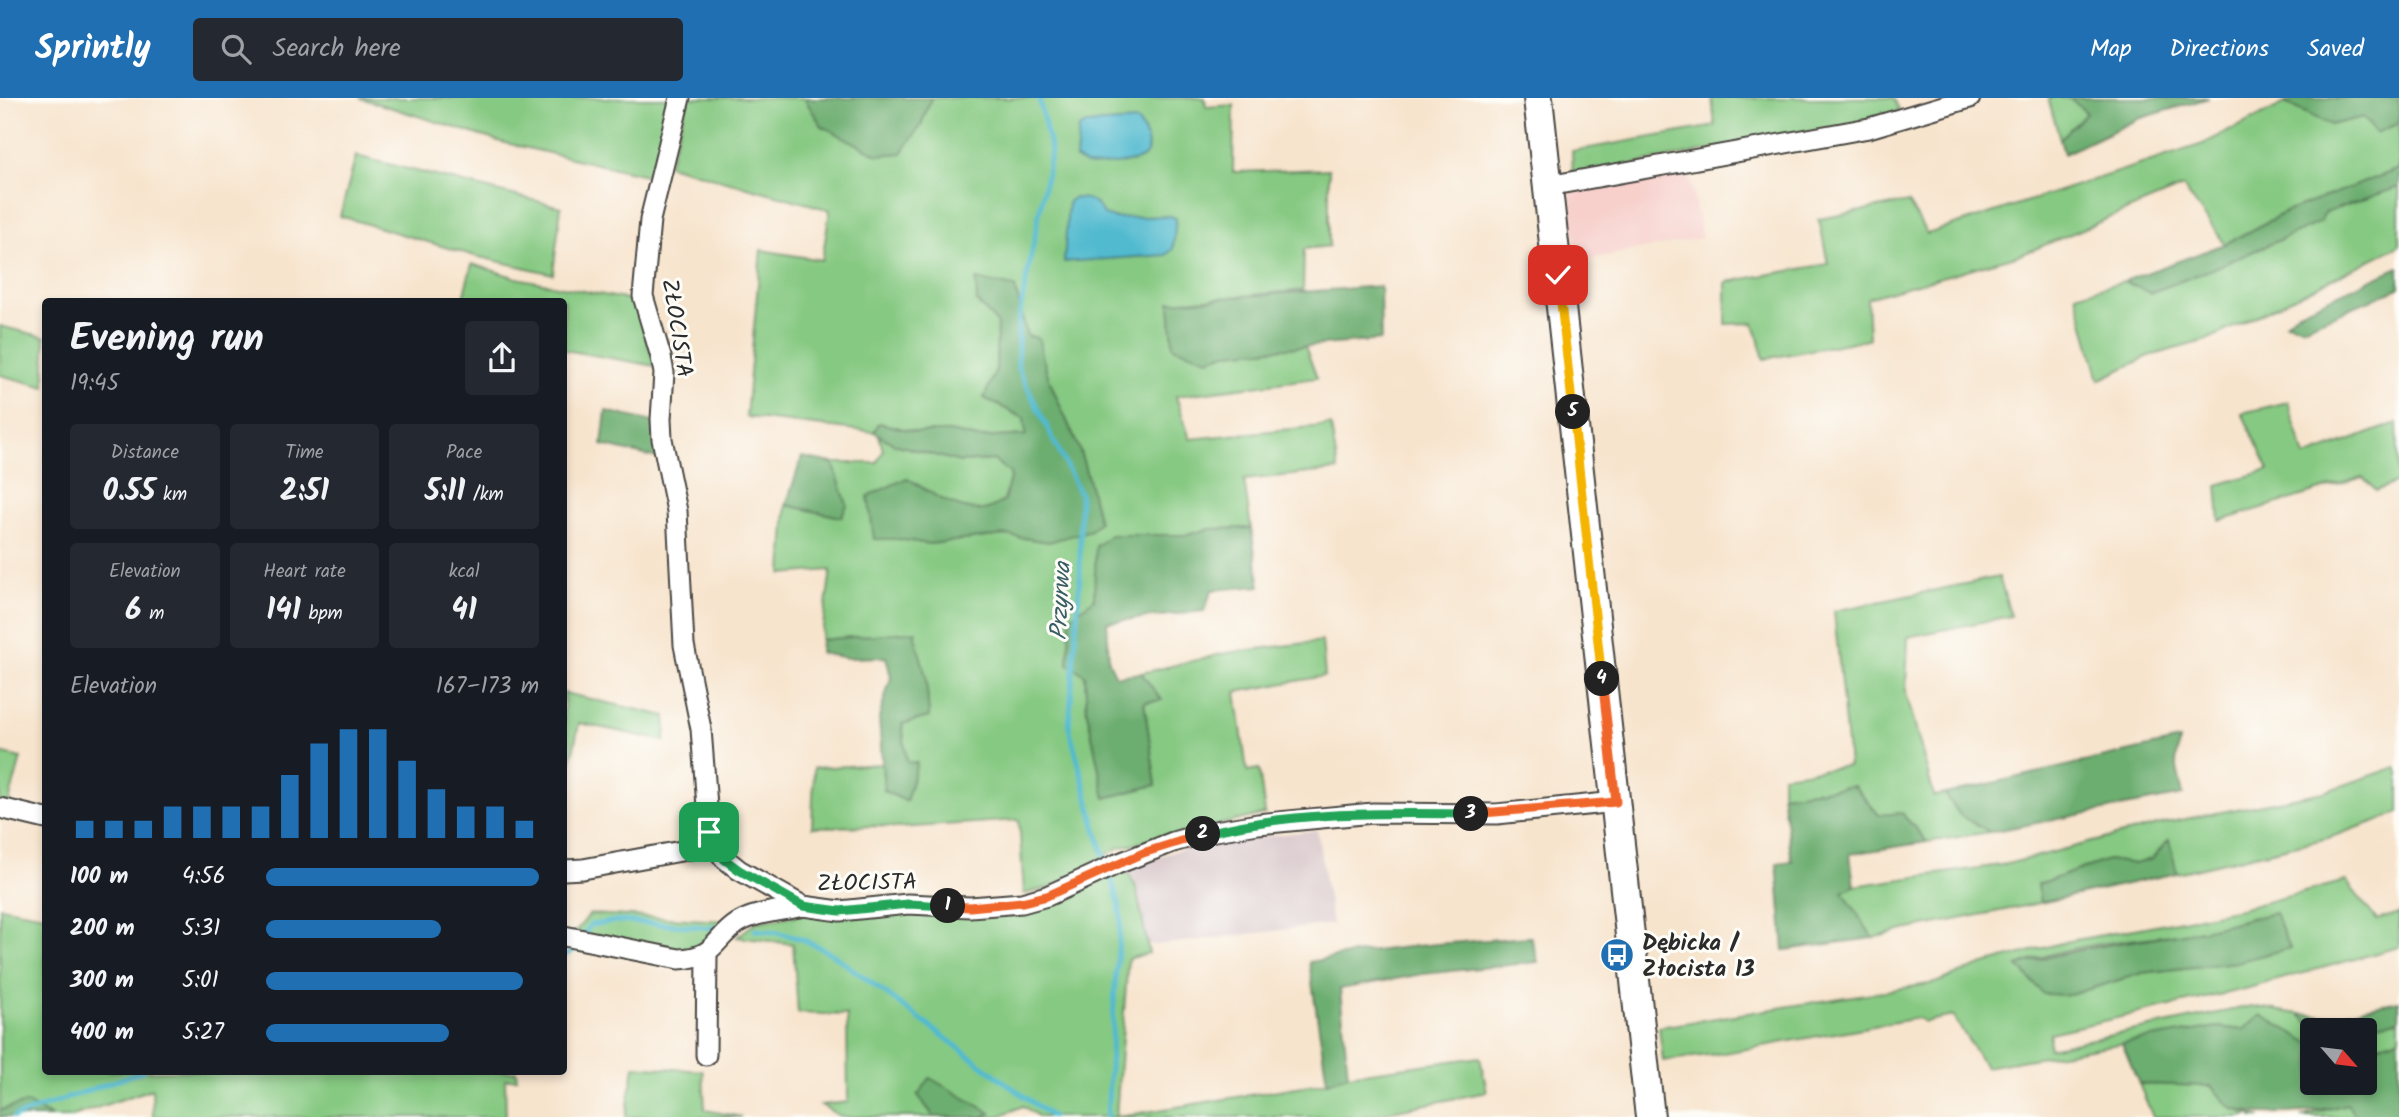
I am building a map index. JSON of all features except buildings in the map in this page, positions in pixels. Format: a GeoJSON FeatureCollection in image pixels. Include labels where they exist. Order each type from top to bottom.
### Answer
{"type":"FeatureCollection","features":[{"type":"Feature","properties":{"kind":"street","name":"ZŁOCISTA"},"geometry":{"type":"LineString","coordinates":[[680,98],[650,219],[643,296],[664,373],[662,439],[677,511],[684,645],[701,729],[709,832],[724,859],[803,906],[840,911],[908,904],[970,907],[1022,902],[1047,896],[1174,842],[1209,832],[1258,824],[1373,813],[1497,814],[1616,802]]}},
{"type":"Feature","properties":{"kind":"street"},"geometry":{"type":"LineString","coordinates":[[1538,98],[1650,1117]]}},
{"type":"Feature","properties":{"kind":"street"},"geometry":{"type":"LineString","coordinates":[[1548,186],[1869,128],[1970,98]]}},
{"type":"Feature","properties":{"kind":"street"},"geometry":{"type":"LineString","coordinates":[[0,808],[42,818]]}},
{"type":"Feature","properties":{"kind":"street"},"geometry":{"type":"LineString","coordinates":[[567,870],[714,845]]}},
{"type":"Feature","properties":{"kind":"street"},"geometry":{"type":"LineString","coordinates":[[567,937],[679,960],[693,959],[707,953],[739,922],[803,906]]}},
{"type":"Feature","properties":{"kind":"street"},"geometry":{"type":"LineString","coordinates":[[706,1055],[707,953]]}},
{"type":"Feature","properties":{"kind":"shaded area"},"geometry":{"type":"Polygon","coordinates":[[[1688,168],[1702,238],[1578,261],[1569,189],[1688,168]]]}},
{"type":"Feature","properties":{"kind":"shaded area"},"geometry":{"type":"Polygon","coordinates":[[[1317,830],[1332,924],[1157,945],[1146,944],[1125,867],[1208,841],[1317,830]]]}},
{"type":"Feature","properties":{"kind":"green space"},"geometry":{"type":"Polygon","coordinates":[[[360,98],[673,98],[654,177],[501,142],[360,98]]]}},
{"type":"Feature","properties":{"kind":"green space"},"geometry":{"type":"Polygon","coordinates":[[[689,98],[804,98],[822,126],[921,125],[931,98],[1205,98],[1206,107],[1234,105],[1233,172],[1329,169],[1329,246],[1304,249],[1303,290],[1170,303],[1173,347],[1209,359],[1226,353],[1305,346],[1317,378],[1176,396],[1190,439],[1331,425],[1338,470],[1244,480],[1251,528],[1209,529],[1187,535],[1111,536],[1096,546],[1094,600],[1085,674],[1087,712],[1105,798],[1156,785],[1144,702],[1161,699],[1141,673],[1226,653],[1322,641],[1325,676],[1236,692],[1247,771],[1259,769],[1265,814],[1118,848],[1052,887],[1024,894],[1019,820],[898,828],[812,827],[814,768],[882,764],[884,791],[906,801],[917,764],[907,763],[902,724],[929,717],[926,677],[916,631],[821,640],[831,570],[782,574],[786,505],[841,517],[847,505],[833,463],[877,463],[883,451],[879,435],[894,444],[960,462],[994,460],[1011,474],[1004,501],[984,510],[954,505],[907,478],[874,539],[898,539],[929,544],[1005,535],[1049,542],[1099,522],[1083,461],[1050,383],[1039,338],[1027,336],[1014,287],[977,280],[977,302],[997,323],[996,370],[984,398],[1024,418],[1027,435],[978,438],[949,432],[916,432],[879,423],[874,432],[746,417],[761,250],[822,260],[830,210],[668,165],[689,98]]]}},
{"type":"Feature","properties":{"kind":"green space"},"geometry":{"type":"Polygon","coordinates":[[[804,98],[931,98],[921,125],[902,153],[878,155],[822,126],[804,98]]]}},
{"type":"Feature","properties":{"kind":"green space"},"geometry":{"type":"Polygon","coordinates":[[[1712,98],[1894,98],[1899,110],[1893,117],[1573,175],[1572,151],[1715,126],[1712,98]]]}},
{"type":"Feature","properties":{"kind":"green space"},"geometry":{"type":"Polygon","coordinates":[[[2048,98],[2070,98],[2087,113],[2060,139],[2048,98]]]}},
{"type":"Feature","properties":{"kind":"green space"},"geometry":{"type":"Polygon","coordinates":[[[2070,98],[2209,98],[2138,119],[2064,154],[2060,139],[2087,113],[2070,98]]]}},
{"type":"Feature","properties":{"kind":"green space"},"geometry":{"type":"Polygon","coordinates":[[[2296,98],[2399,98],[2399,123],[2376,133],[2363,117],[2331,125],[2285,103],[2296,98]]]}},
{"type":"Feature","properties":{"kind":"green space"},"geometry":{"type":"Polygon","coordinates":[[[2285,103],[2331,125],[2363,117],[2376,133],[2399,123],[2399,169],[2286,212],[2225,244],[2183,187],[2023,254],[1867,298],[1869,339],[1764,359],[1754,323],[1726,324],[1726,282],[1828,264],[1819,219],[1908,202],[1927,234],[2203,144],[2285,103]]]}},
{"type":"Feature","properties":{"kind":"green space"},"geometry":{"type":"Polygon","coordinates":[[[356,156],[561,207],[553,274],[475,256],[340,216],[356,156]]]}},
{"type":"Feature","properties":{"kind":"green space"},"geometry":{"type":"Polygon","coordinates":[[[2399,169],[2399,187],[2324,213],[2321,222],[2212,269],[2150,293],[2124,281],[2225,244],[2286,212],[2399,169]]]}},
{"type":"Feature","properties":{"kind":"green space"},"geometry":{"type":"Polygon","coordinates":[[[2399,187],[2399,246],[2207,340],[2149,356],[2099,380],[2076,295],[2124,281],[2150,293],[2321,222],[2323,213],[2399,187]]]}},
{"type":"Feature","properties":{"kind":"green space"},"geometry":{"type":"Polygon","coordinates":[[[472,264],[517,278],[635,301],[655,366],[567,351],[567,298],[463,298],[472,264]]]}},
{"type":"Feature","properties":{"kind":"green space"},"geometry":{"type":"Polygon","coordinates":[[[2399,267],[2399,288],[2305,327],[2285,323],[2298,312],[2399,267]]]}},
{"type":"Feature","properties":{"kind":"green space"},"geometry":{"type":"Polygon","coordinates":[[[976,280],[1015,287],[1027,336],[1039,338],[1050,383],[1080,452],[1099,522],[1091,530],[1049,542],[1005,535],[929,544],[898,539],[874,539],[868,496],[907,478],[944,500],[964,508],[984,510],[1004,501],[1011,474],[994,460],[960,462],[894,444],[874,432],[879,423],[916,432],[949,432],[978,438],[1026,435],[1024,418],[984,398],[996,370],[997,323],[977,302],[976,280]]]}},
{"type":"Feature","properties":{"kind":"green space"},"geometry":{"type":"Polygon","coordinates":[[[1380,286],[1381,340],[1226,353],[1208,359],[1173,347],[1170,302],[1380,286]]]}},
{"type":"Feature","properties":{"kind":"green space"},"geometry":{"type":"Polygon","coordinates":[[[0,326],[42,336],[42,386],[0,375],[0,326]]]}},
{"type":"Feature","properties":{"kind":"green space"},"geometry":{"type":"Polygon","coordinates":[[[2288,402],[2305,457],[2397,423],[2399,481],[2376,491],[2363,477],[2220,521],[2217,485],[2269,470],[2242,413],[2288,402]]]}},
{"type":"Feature","properties":{"kind":"green space"},"geometry":{"type":"Polygon","coordinates":[[[606,411],[653,422],[657,458],[602,445],[606,411]]]}},
{"type":"Feature","properties":{"kind":"green space"},"geometry":{"type":"Polygon","coordinates":[[[802,457],[833,463],[847,505],[841,517],[786,505],[802,457]]]}},
{"type":"Feature","properties":{"kind":"green space"},"geometry":{"type":"Polygon","coordinates":[[[1251,528],[1260,586],[1212,590],[1204,611],[1107,622],[1109,662],[1116,676],[1141,673],[1162,700],[1144,702],[1156,785],[1105,798],[1087,712],[1085,675],[1068,664],[1070,617],[1094,599],[1096,546],[1111,535],[1187,535],[1209,529],[1251,528]]]}},
{"type":"Feature","properties":{"kind":"green space"},"geometry":{"type":"Polygon","coordinates":[[[1999,577],[2011,616],[1908,637],[1906,692],[1934,796],[1945,794],[1960,815],[1990,832],[1927,842],[1902,813],[1879,815],[1854,786],[1782,795],[1782,775],[1849,766],[1834,611],[1999,577]]]}},
{"type":"Feature","properties":{"kind":"green space"},"geometry":{"type":"Polygon","coordinates":[[[916,631],[926,677],[929,717],[902,724],[907,762],[917,763],[906,801],[884,791],[879,718],[891,677],[886,657],[847,658],[820,653],[821,640],[916,631]]]}},
{"type":"Feature","properties":{"kind":"green space"},"geometry":{"type":"Polygon","coordinates":[[[567,694],[666,716],[665,741],[579,723],[567,783],[567,694]]]}},
{"type":"Feature","properties":{"kind":"green space"},"geometry":{"type":"Polygon","coordinates":[[[2179,740],[2176,763],[2183,795],[1990,832],[1960,815],[1945,794],[2179,740]]]}},
{"type":"Feature","properties":{"kind":"green space"},"geometry":{"type":"Polygon","coordinates":[[[0,753],[21,758],[8,805],[0,803],[0,753]]]}},
{"type":"Feature","properties":{"kind":"green space"},"geometry":{"type":"Polygon","coordinates":[[[2396,767],[2399,772],[2399,813],[2328,838],[2177,873],[2168,841],[2152,859],[2135,864],[2108,860],[2038,884],[2040,903],[1873,938],[1842,891],[1854,886],[2007,864],[2165,823],[2324,792],[2396,767]]]}},
{"type":"Feature","properties":{"kind":"green space"},"geometry":{"type":"Polygon","coordinates":[[[1854,786],[1879,815],[1902,813],[1927,842],[1850,854],[1854,886],[1843,892],[1873,938],[1784,950],[1777,863],[1792,861],[1782,795],[1854,786]]]}},
{"type":"Feature","properties":{"kind":"green space"},"geometry":{"type":"Polygon","coordinates":[[[2169,840],[2177,873],[2040,903],[2038,884],[2108,860],[2136,864],[2152,859],[2169,840]]]}},
{"type":"Feature","properties":{"kind":"green space"},"geometry":{"type":"Polygon","coordinates":[[[1125,867],[1136,887],[1149,953],[1128,959],[1116,1117],[1039,1117],[1023,1106],[997,1117],[982,1117],[990,1114],[918,1095],[934,1117],[841,1117],[821,1105],[848,1102],[847,1015],[798,1013],[793,944],[737,937],[756,922],[803,914],[979,913],[1125,867]]]}},
{"type":"Feature","properties":{"kind":"green space"},"geometry":{"type":"Polygon","coordinates":[[[2346,881],[2377,920],[2399,913],[2399,947],[2241,990],[2050,1033],[2049,1048],[2251,1006],[2299,1014],[2303,1018],[2300,1018],[2300,1042],[2217,1027],[1985,1067],[1953,1016],[1924,1022],[1918,1018],[1724,1053],[1663,1061],[1659,1027],[1935,983],[1981,965],[2065,942],[2240,909],[2346,881]],[[2254,917],[2202,930],[2062,951],[2018,966],[2070,995],[2142,973],[2236,962],[2289,948],[2254,917]]]}},
{"type":"Feature","properties":{"kind":"green space"},"geometry":{"type":"Polygon","coordinates":[[[0,907],[42,914],[42,1075],[516,1075],[517,1079],[505,1079],[506,1117],[153,1117],[152,1089],[70,1117],[52,1117],[27,1103],[0,1110],[0,907]]]}},
{"type":"Feature","properties":{"kind":"green space"},"geometry":{"type":"Polygon","coordinates":[[[2275,913],[2290,948],[2236,962],[2142,973],[2070,995],[2043,994],[2018,966],[2086,949],[2202,930],[2275,913]]]}},
{"type":"Feature","properties":{"kind":"green space"},"geometry":{"type":"Polygon","coordinates":[[[590,914],[728,921],[693,951],[663,951],[575,932],[590,914]]]}},
{"type":"Feature","properties":{"kind":"green space"},"geometry":{"type":"Polygon","coordinates":[[[1531,937],[1538,962],[1423,974],[1340,989],[1348,1075],[1327,1082],[1309,962],[1392,949],[1531,937]]]}},
{"type":"Feature","properties":{"kind":"green space"},"geometry":{"type":"Polygon","coordinates":[[[2399,1001],[2399,1020],[2377,1024],[2377,1018],[2303,1018],[2299,1014],[2325,1016],[2399,1001]]]}},
{"type":"Feature","properties":{"kind":"green space"},"geometry":{"type":"Polygon","coordinates":[[[2261,1015],[2300,1037],[2300,1096],[2376,1096],[2377,1045],[2399,1038],[2399,1117],[2357,1117],[2347,1104],[2320,1110],[2261,1113],[2234,1109],[2211,1086],[2139,1084],[2122,1043],[2217,1027],[2243,1030],[2261,1015]]]}},
{"type":"Feature","properties":{"kind":"green space"},"geometry":{"type":"Polygon","coordinates":[[[2399,1020],[2399,1038],[2377,1045],[2377,1024],[2399,1020]]]}},
{"type":"Feature","properties":{"kind":"green space"},"geometry":{"type":"Polygon","coordinates":[[[1480,1057],[1487,1092],[1362,1117],[1116,1117],[1327,1082],[1348,1075],[1480,1057]]]}},
{"type":"Feature","properties":{"kind":"green space"},"geometry":{"type":"Polygon","coordinates":[[[634,1066],[703,1071],[705,1110],[742,1117],[626,1117],[634,1066]]]}},
{"type":"Feature","properties":{"kind":"green space"},"geometry":{"type":"Polygon","coordinates":[[[930,1078],[991,1113],[982,1117],[934,1117],[918,1095],[930,1078]]]}},
{"type":"Feature","properties":{"kind":"green space"},"geometry":{"type":"Polygon","coordinates":[[[2139,1084],[2211,1086],[2233,1109],[2262,1117],[2252,1117],[2251,1114],[2241,1117],[2153,1117],[2139,1084]]]}},
{"type":"Feature","properties":{"kind":"green space"},"geometry":{"type":"Polygon","coordinates":[[[27,1103],[52,1117],[0,1117],[0,1110],[27,1103]]]}},
{"type":"Feature","properties":{"kind":"green space"},"geometry":{"type":"Polygon","coordinates":[[[2347,1104],[2357,1117],[2301,1117],[2347,1104]]]}},
{"type":"Feature","properties":{"kind":"water"},"geometry":{"type":"Polygon","coordinates":[[[1137,121],[1144,130],[1148,144],[1145,156],[1126,162],[1098,165],[1086,165],[1076,159],[1079,128],[1086,124],[1137,121]]]}},
{"type":"Feature","properties":{"kind":"water"},"geometry":{"type":"Polygon","coordinates":[[[1073,198],[1092,201],[1104,215],[1115,218],[1176,218],[1173,249],[1166,255],[1064,262],[1068,203],[1073,198]]]}},
{"type":"Feature","properties":{"kind":"waterway","name":"Przyrwa"},"geometry":{"type":"LineString","coordinates":[[1039,98],[1051,152],[1018,323],[1018,368],[1080,494],[1080,576],[1069,727],[1119,903],[1121,919],[1107,1117]]}},
{"type":"Feature","properties":{"kind":"waterway"},"geometry":{"type":"LineString","coordinates":[[584,935],[590,925],[618,921],[716,928]]}},
{"type":"Feature","properties":{"kind":"waterway"},"geometry":{"type":"LineString","coordinates":[[755,930],[797,938],[835,956],[1052,1117]]}},
{"type":"Feature","properties":{"kind":"waterway"},"geometry":{"type":"LineString","coordinates":[[567,954],[577,948]]}},
{"type":"Feature","properties":{"kind":"waterway"},"geometry":{"type":"LineString","coordinates":[[14,1117],[132,1075]]}},
{"type":"Feature","properties":{"kind":"place","name":"Dębicka / Złocista 13"},"geometry":{"type":"Point","coordinates":[1617,955]}},
{"type":"Feature","properties":{"kind":"route"},"geometry":{"type":"LineString","coordinates":[[709,832],[724,859],[803,906],[840,911],[908,904],[970,907],[1022,902],[1047,896],[1174,842],[1209,832],[1258,824],[1373,813],[1497,814],[1616,802],[1558,275]]}}]}
